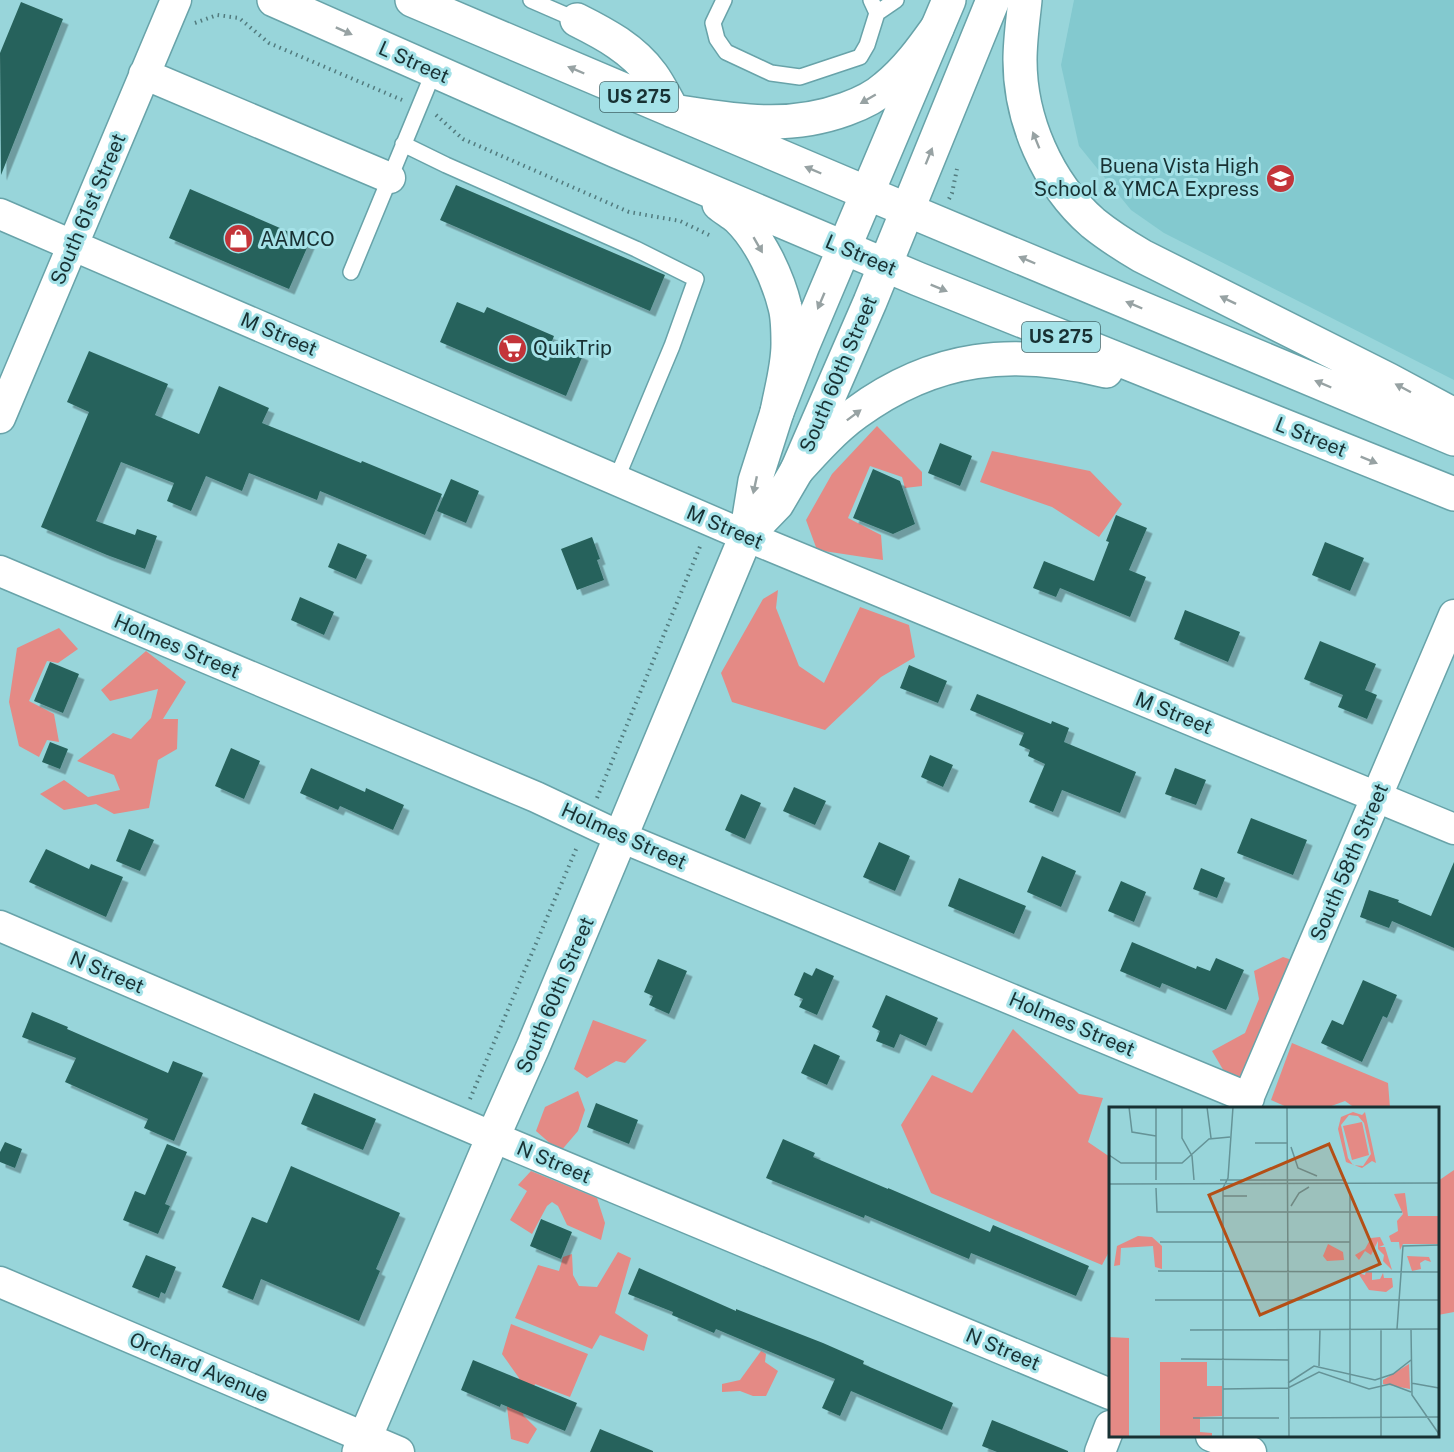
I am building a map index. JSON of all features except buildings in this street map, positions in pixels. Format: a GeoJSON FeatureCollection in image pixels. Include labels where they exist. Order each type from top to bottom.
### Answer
{"type":"FeatureCollection","features":[{"type":"Feature","properties":{"kind":"main road","name":"L Street"},"geometry":{"type":"LineString","coordinates":[[274,0],[844,248],[1454,494]]}},
{"type":"Feature","properties":{"kind":"main road","name":"US 275"},"geometry":{"type":"LineString","coordinates":[[412,0],[1454,439]]}},
{"type":"Feature","properties":{"kind":"main road","name":"South 60th Street"},"geometry":{"type":"LineString","coordinates":[[746,536],[777,504],[797,470],[908,210],[993,0]]}},
{"type":"Feature","properties":{"kind":"main road"},"geometry":{"type":"LineString","coordinates":[[1025,0],[1020,60],[1021,85],[1028,120],[1045,161],[1064,191],[1091,221],[1116,241],[1142,256],[1389,380],[1454,416]]}},
{"type":"Feature","properties":{"kind":"main road"},"geometry":{"type":"LineString","coordinates":[[577,20],[604,34],[639,59],[652,75],[673,111],[735,121],[766,123],[828,115],[860,104],[885,89],[913,62],[943,14]]}},
{"type":"Feature","properties":{"kind":"main road","name":"South 60th Street"},"geometry":{"type":"LineString","coordinates":[[363,1445],[533,1047],[746,536],[755,481],[777,412],[943,14]]}},
{"type":"Feature","properties":{"kind":"main road"},"geometry":{"type":"LineString","coordinates":[[683,179],[738,218],[766,259],[780,290],[786,309],[788,346],[777,412]]}},
{"type":"Feature","properties":{"kind":"main road"},"geometry":{"type":"LineString","coordinates":[[797,470],[840,426],[886,393],[933,371],[981,360],[1027,358],[1080,364],[1236,407]]}},
{"type":"Feature","properties":{"kind":"street","name":"South 61st Street"},"geometry":{"type":"LineString","coordinates":[[0,418],[176,0]]}},
{"type":"Feature","properties":{"kind":"street"},"geometry":{"type":"LineString","coordinates":[[144,74],[390,178]]}},
{"type":"Feature","properties":{"kind":"street","name":"M Street"},"geometry":{"type":"LineString","coordinates":[[0,214],[746,536],[1454,829]]}},
{"type":"Feature","properties":{"kind":"street","name":"Holmes Street"},"geometry":{"type":"LineString","coordinates":[[0,571],[536,797],[621,837],[1247,1103]]}},
{"type":"Feature","properties":{"kind":"street","name":"South 58th Street"},"geometry":{"type":"LineString","coordinates":[[1247,1103],[1454,615]]}},
{"type":"Feature","properties":{"kind":"street","name":"N Street"},"geometry":{"type":"LineString","coordinates":[[0,926],[493,1137],[1109,1394]]}},
{"type":"Feature","properties":{"kind":"street","name":"Orchard Avenue"},"geometry":{"type":"LineString","coordinates":[[0,1282],[363,1445],[399,1452]]}},
{"type":"Feature","properties":{"kind":"street"},"geometry":{"type":"LineString","coordinates":[[1100,1452],[1109,1429]]}},
{"type":"Feature","properties":{"kind":"street"},"geometry":{"type":"LineString","coordinates":[[1214,1437],[1251,1452]]}},
{"type":"Feature","properties":{"kind":"lane"},"geometry":{"type":"LineString","coordinates":[[531,0],[577,20]]}},
{"type":"Feature","properties":{"kind":"lane"},"geometry":{"type":"LineString","coordinates":[[724,0],[713,23],[717,39],[726,52],[771,72],[800,77],[860,57],[867,45],[874,7],[896,0]]}},
{"type":"Feature","properties":{"kind":"lane"},"geometry":{"type":"LineString","coordinates":[[351,272],[434,71]]}},
{"type":"Feature","properties":{"kind":"lane"},"geometry":{"type":"LineString","coordinates":[[404,144],[446,165],[636,249],[696,279],[672,346],[616,480]]}},
{"type":"Feature","properties":{"kind":"path"},"geometry":{"type":"LineString","coordinates":[[194,23],[217,15],[239,18],[269,43],[438,116],[463,139],[629,212],[680,221],[711,235]]}},
{"type":"Feature","properties":{"kind":"path"},"geometry":{"type":"LineString","coordinates":[[941,224],[946,204],[952,193],[958,162]]}},
{"type":"Feature","properties":{"kind":"shaded area","name":"Buena Vista High School & YMCA Express"},"geometry":{"type":"Polygon","coordinates":[[[1074,0],[1454,0],[1454,380],[1164,233],[1131,210],[1079,146],[1061,65],[1074,0]]]}},
{"type":"Feature","properties":{"kind":"shaded area"},"geometry":{"type":"Polygon","coordinates":[[[877,426],[922,472],[922,486],[905,488],[902,477],[870,466],[848,518],[881,535],[883,560],[817,550],[806,520],[832,474],[877,426]]]}},
{"type":"Feature","properties":{"kind":"shaded area"},"geometry":{"type":"Polygon","coordinates":[[[992,451],[1090,471],[1122,504],[1099,537],[1052,507],[980,482],[992,451]]]}},
{"type":"Feature","properties":{"kind":"shaded area"},"geometry":{"type":"Polygon","coordinates":[[[778,590],[776,608],[799,666],[824,683],[860,607],[909,625],[915,657],[881,677],[825,730],[732,702],[721,673],[763,599],[778,590]]]}},
{"type":"Feature","properties":{"kind":"shaded area"},"geometry":{"type":"Polygon","coordinates":[[[59,628],[78,649],[58,663],[47,661],[29,701],[54,714],[59,742],[47,740],[39,757],[19,746],[9,702],[17,648],[59,628]]]}},
{"type":"Feature","properties":{"kind":"shaded area"},"geometry":{"type":"Polygon","coordinates":[[[146,651],[186,682],[163,719],[178,719],[177,749],[158,760],[149,808],[114,814],[96,804],[64,810],[40,794],[64,780],[88,797],[120,790],[114,775],[77,761],[113,733],[131,739],[151,718],[158,689],[110,701],[101,690],[146,651]]]}},
{"type":"Feature","properties":{"kind":"shaded area"},"geometry":{"type":"Polygon","coordinates":[[[1283,957],[1304,964],[1255,1080],[1231,1083],[1212,1051],[1245,1033],[1259,999],[1254,971],[1283,957]]]}},
{"type":"Feature","properties":{"kind":"shaded area"},"geometry":{"type":"Polygon","coordinates":[[[593,1020],[647,1040],[625,1063],[616,1061],[587,1078],[574,1069],[593,1020]]]}},
{"type":"Feature","properties":{"kind":"shaded area"},"geometry":{"type":"Polygon","coordinates":[[[1013,1029],[1079,1094],[1103,1098],[1088,1142],[1109,1156],[1109,1252],[1102,1265],[931,1193],[901,1125],[932,1075],[972,1093],[1013,1029]]]}},
{"type":"Feature","properties":{"kind":"shaded area"},"geometry":{"type":"Polygon","coordinates":[[[1292,1043],[1388,1083],[1390,1107],[1354,1107],[1345,1101],[1329,1107],[1287,1107],[1271,1100],[1292,1043]]]}},
{"type":"Feature","properties":{"kind":"shaded area"},"geometry":{"type":"Polygon","coordinates":[[[578,1091],[585,1110],[578,1131],[560,1152],[536,1131],[545,1107],[578,1091]]]}},
{"type":"Feature","properties":{"kind":"shaded area"},"geometry":{"type":"Polygon","coordinates":[[[1454,1170],[1454,1312],[1439,1315],[1439,1180],[1454,1170]]]}},
{"type":"Feature","properties":{"kind":"shaded area"},"geometry":{"type":"Polygon","coordinates":[[[531,1171],[597,1198],[605,1223],[601,1240],[567,1225],[558,1206],[552,1202],[547,1206],[532,1234],[510,1220],[527,1191],[518,1185],[531,1171]]]}},
{"type":"Feature","properties":{"kind":"shaded area"},"geometry":{"type":"Polygon","coordinates":[[[618,1252],[631,1258],[615,1313],[648,1335],[644,1351],[600,1335],[592,1349],[515,1318],[538,1265],[559,1271],[563,1257],[572,1254],[573,1275],[579,1286],[597,1287],[618,1252]]]}},
{"type":"Feature","properties":{"kind":"shaded area"},"geometry":{"type":"Polygon","coordinates":[[[511,1324],[588,1354],[570,1397],[535,1384],[523,1415],[537,1429],[528,1444],[511,1439],[507,1407],[519,1378],[502,1354],[511,1324]]]}},
{"type":"Feature","properties":{"kind":"shaded area"},"geometry":{"type":"Polygon","coordinates":[[[761,1351],[766,1354],[765,1362],[778,1371],[766,1396],[753,1396],[740,1391],[722,1392],[722,1384],[740,1380],[761,1351]]]}},
{"type":"Feature","properties":{"kind":"place","name":"Buena Vista High School & YMCA Express"},"geometry":{"type":"Point","coordinates":[1280,178]}},
{"type":"Feature","properties":{"kind":"place","name":"AAMCO"},"geometry":{"type":"Point","coordinates":[239,239]}},
{"type":"Feature","properties":{"kind":"place","name":"QuikTrip"},"geometry":{"type":"Point","coordinates":[512,348]}}]}
